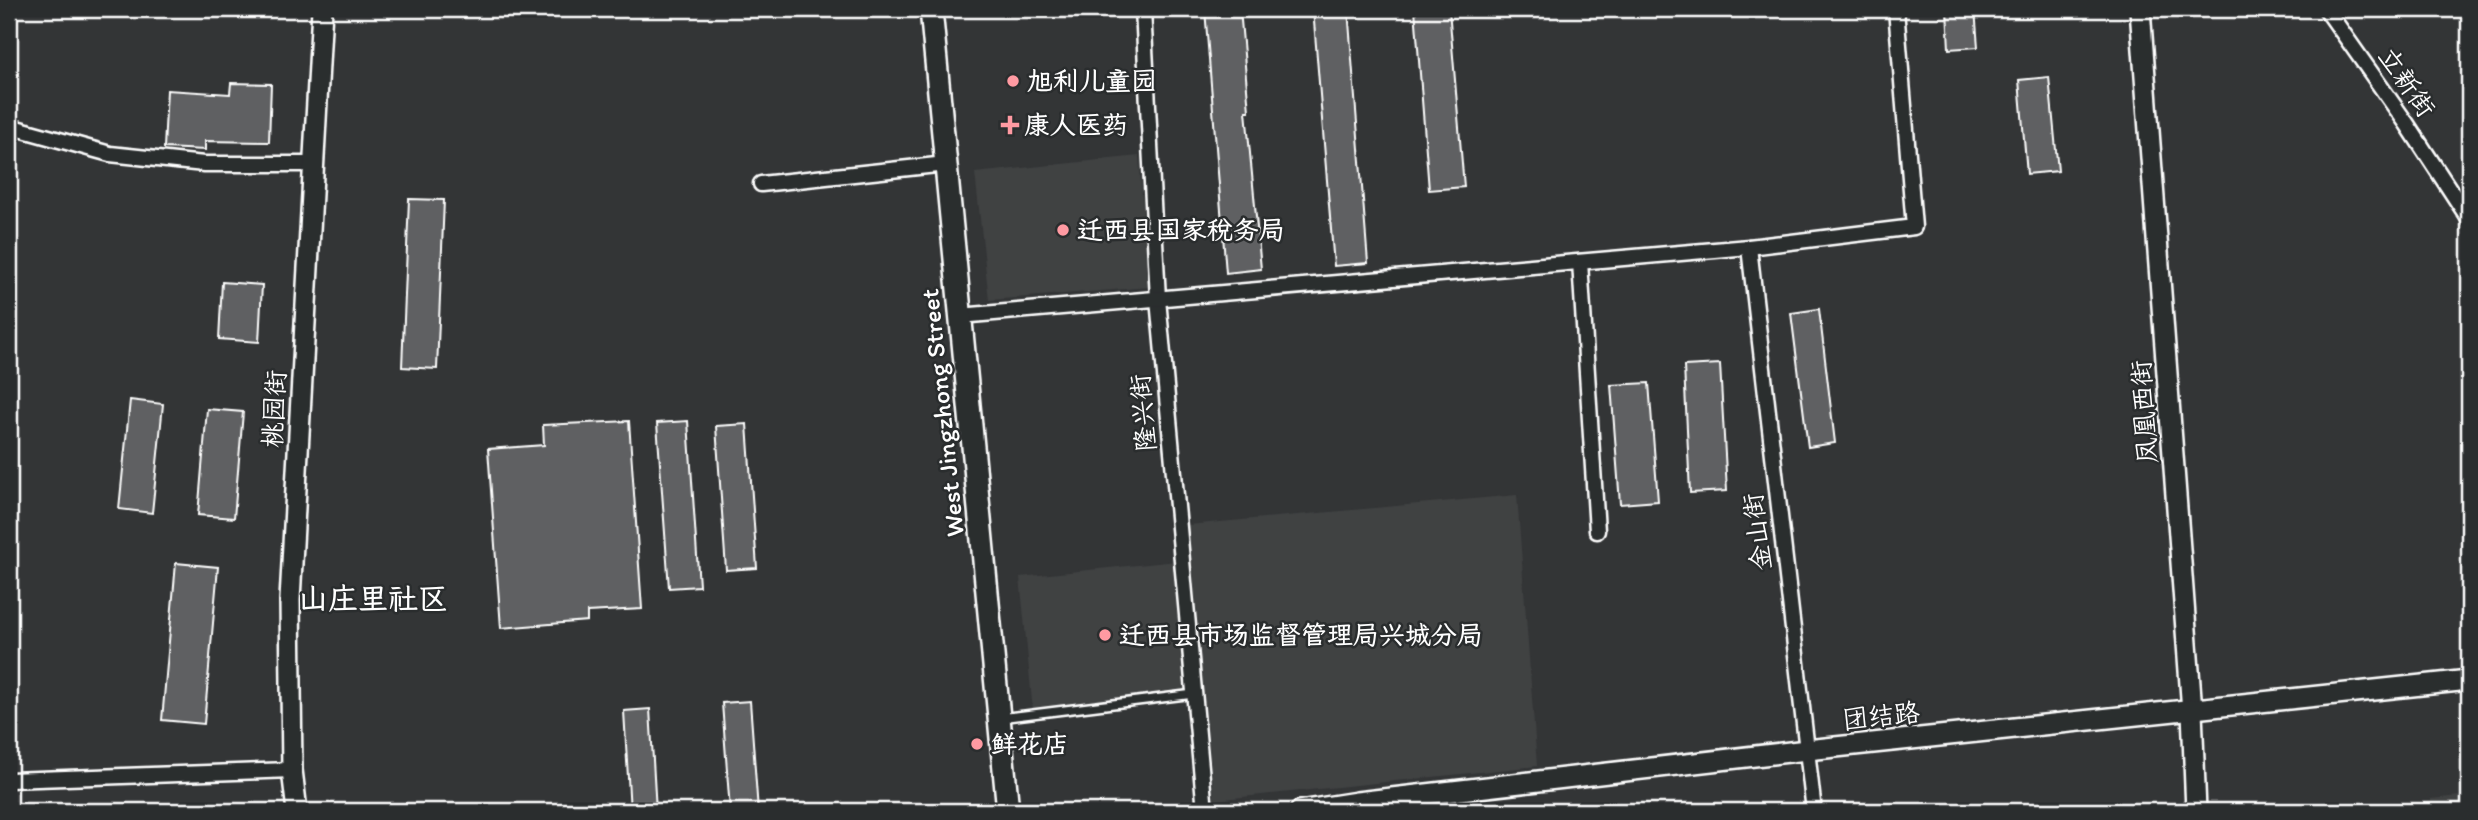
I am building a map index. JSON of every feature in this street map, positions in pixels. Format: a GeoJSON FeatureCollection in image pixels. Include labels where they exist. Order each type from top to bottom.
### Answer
{"type":"FeatureCollection","features":[{"type":"Feature","properties":{"kind":"main road","name":"West Jingzhong Street"},"geometry":{"type":"LineString","coordinates":[[931,9],[1008,811]]}},
{"type":"Feature","properties":{"kind":"street","name":"桃园街"},"geometry":{"type":"LineString","coordinates":[[297,811],[292,770],[290,600],[322,9]]}},
{"type":"Feature","properties":{"kind":"street","name":"隆兴街"},"geometry":{"type":"LineString","coordinates":[[1143,9],[1158,299],[1205,811]]}},
{"type":"Feature","properties":{"kind":"street"},"geometry":{"type":"LineString","coordinates":[[960,316],[1749,247],[1914,227],[1896,9]]}},
{"type":"Feature","properties":{"kind":"street","name":"凤凰西街"},"geometry":{"type":"LineString","coordinates":[[2140,9],[2192,710],[2196,811]]}},
{"type":"Feature","properties":{"kind":"street","name":"立新街"},"geometry":{"type":"LineString","coordinates":[[2326,9],[2407,124],[2469,219]]}},
{"type":"Feature","properties":{"kind":"street"},"geometry":{"type":"LineString","coordinates":[[9,126],[110,154],[204,164],[313,164]]}},
{"type":"Feature","properties":{"kind":"street"},"geometry":{"type":"LineString","coordinates":[[761,184],[946,164]]}},
{"type":"Feature","properties":{"kind":"street","name":"金山街"},"geometry":{"type":"LineString","coordinates":[[1749,247],[1814,811]]}},
{"type":"Feature","properties":{"kind":"street"},"geometry":{"type":"LineString","coordinates":[[1580,262],[1597,531]]}},
{"type":"Feature","properties":{"kind":"street","name":"团结路"},"geometry":{"type":"LineString","coordinates":[[1300,811],[1357,807],[1807,750],[2469,680]]}},
{"type":"Feature","properties":{"kind":"street"},"geometry":{"type":"LineString","coordinates":[[9,780],[292,770]]}},
{"type":"Feature","properties":{"kind":"lane"},"geometry":{"type":"LineString","coordinates":[[999,718],[1194,694]]}},
{"type":"Feature","properties":{"kind":"shaded area","name":"迁西县国家税务局"},"geometry":{"type":"Polygon","coordinates":[[[1139,156],[1149,287],[989,300],[975,173],[1139,156]]]}},
{"type":"Feature","properties":{"kind":"shaded area"},"geometry":{"type":"Polygon","coordinates":[[[1517,495],[1537,766],[1214,800],[1188,525],[1517,495]]]}},
{"type":"Feature","properties":{"kind":"shaded area","name":"迁西县市场监督管理局兴城分局"},"geometry":{"type":"Polygon","coordinates":[[[1177,561],[1189,693],[1033,711],[1020,577],[1177,561]]]}},
{"type":"Feature","properties":{"kind":"shaded area"},"geometry":{"type":"Polygon","coordinates":[[[2469,795],[2469,811],[2431,811],[2431,799],[2469,795]]]}},
{"type":"Feature","properties":{"kind":"building"},"geometry":{"type":"Polygon","coordinates":[[[1205,9],[1240,9],[1249,111],[1246,111],[1261,269],[1226,273],[1205,9]]]}},
{"type":"Feature","properties":{"kind":"building"},"geometry":{"type":"Polygon","coordinates":[[[1313,9],[1348,9],[1368,263],[1334,266],[1313,9]]]}},
{"type":"Feature","properties":{"kind":"building"},"geometry":{"type":"Polygon","coordinates":[[[1415,9],[1449,9],[1464,187],[1429,190],[1415,9]]]}},
{"type":"Feature","properties":{"kind":"building"},"geometry":{"type":"Polygon","coordinates":[[[1947,9],[1975,9],[1978,47],[1949,49],[1947,9]]]}},
{"type":"Feature","properties":{"kind":"building"},"geometry":{"type":"Polygon","coordinates":[[[2049,77],[2058,171],[2027,174],[2019,80],[2049,77]]]}},
{"type":"Feature","properties":{"kind":"building"},"geometry":{"type":"Polygon","coordinates":[[[231,83],[271,84],[269,142],[205,141],[205,150],[164,148],[167,90],[230,94],[231,83]]]}},
{"type":"Feature","properties":{"kind":"building"},"geometry":{"type":"Polygon","coordinates":[[[409,199],[444,200],[437,369],[402,367],[409,199]]]}},
{"type":"Feature","properties":{"kind":"building"},"geometry":{"type":"Polygon","coordinates":[[[222,282],[262,285],[259,342],[219,339],[222,282]]]}},
{"type":"Feature","properties":{"kind":"building"},"geometry":{"type":"Polygon","coordinates":[[[1819,309],[1835,443],[1808,447],[1791,313],[1819,309]]]}},
{"type":"Feature","properties":{"kind":"building"},"geometry":{"type":"Polygon","coordinates":[[[1720,364],[1727,491],[1690,493],[1684,366],[1720,364]]]}},
{"type":"Feature","properties":{"kind":"building"},"geometry":{"type":"Polygon","coordinates":[[[1649,383],[1658,501],[1620,504],[1611,385],[1649,383]]]}},
{"type":"Feature","properties":{"kind":"building"},"geometry":{"type":"Polygon","coordinates":[[[130,400],[163,404],[152,513],[119,509],[130,400]]]}},
{"type":"Feature","properties":{"kind":"building"},"geometry":{"type":"Polygon","coordinates":[[[207,409],[243,412],[234,518],[198,515],[207,409]]]}},
{"type":"Feature","properties":{"kind":"building"},"geometry":{"type":"Polygon","coordinates":[[[629,421],[642,609],[587,612],[587,621],[501,628],[488,449],[544,445],[543,425],[629,421]]]}},
{"type":"Feature","properties":{"kind":"building"},"geometry":{"type":"Polygon","coordinates":[[[688,421],[699,586],[669,588],[657,423],[688,421]]]}},
{"type":"Feature","properties":{"kind":"building"},"geometry":{"type":"Polygon","coordinates":[[[747,424],[757,568],[726,570],[716,426],[747,424]]]}},
{"type":"Feature","properties":{"kind":"building"},"geometry":{"type":"Polygon","coordinates":[[[176,563],[218,567],[204,724],[162,720],[176,563]]]}},
{"type":"Feature","properties":{"kind":"building"},"geometry":{"type":"Polygon","coordinates":[[[750,701],[758,811],[730,811],[722,703],[750,701]]]}},
{"type":"Feature","properties":{"kind":"building"},"geometry":{"type":"Polygon","coordinates":[[[650,709],[656,811],[630,811],[624,711],[650,709]]]}},
{"type":"Feature","properties":{"kind":"place","name":"旭利儿童园"},"geometry":{"type":"Point","coordinates":[1013,81]}},
{"type":"Feature","properties":{"kind":"place","name":"康人医药"},"geometry":{"type":"Point","coordinates":[1010,125]}},
{"type":"Feature","properties":{"kind":"place","name":"迁西县国家税务局"},"geometry":{"type":"Point","coordinates":[1063,230]}},
{"type":"Feature","properties":{"kind":"place","name":"迁西县市场监督管理局兴城分局"},"geometry":{"type":"Point","coordinates":[1105,635]}},
{"type":"Feature","properties":{"kind":"place","name":"鲜花店"},"geometry":{"type":"Point","coordinates":[977,744]}},
{"type":"Feature","properties":{"kind":"district","name":"山庄里社区"},"geometry":{"type":"Point","coordinates":[373,599]}}]}
